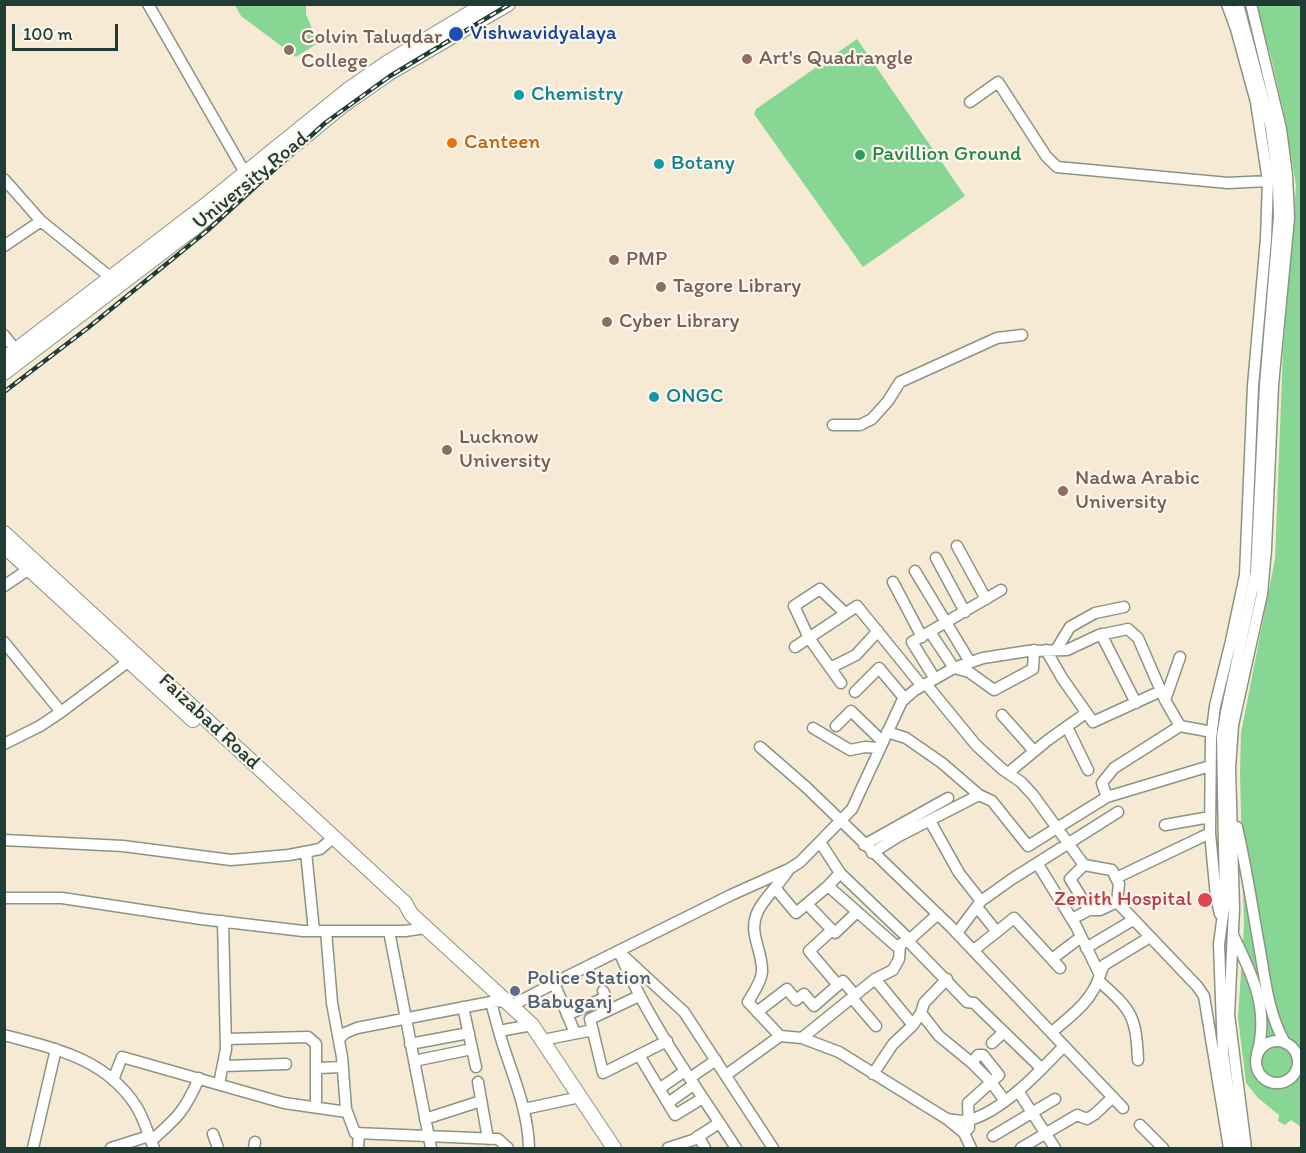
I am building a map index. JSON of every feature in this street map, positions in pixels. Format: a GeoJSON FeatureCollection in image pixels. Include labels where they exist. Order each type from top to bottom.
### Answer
{"type":"FeatureCollection","features":[{"type":"Feature","properties":{"kind":"main road","name":"University Road"},"geometry":{"type":"LineString","coordinates":[[248,177],[349,89],[388,62],[485,4]]}},
{"type":"Feature","properties":{"kind":"main road","name":"University Road"},"geometry":{"type":"LineString","coordinates":[[4,373],[115,281],[342,106],[382,78],[508,4]]}},
{"type":"Feature","properties":{"kind":"main road","name":"University Road"},"geometry":{"type":"LineString","coordinates":[[4,359],[115,281]]}},
{"type":"Feature","properties":{"kind":"main road","name":"Faizabad Road"},"geometry":{"type":"LineString","coordinates":[[4,533],[34,566],[330,841],[405,903],[411,914],[503,1003],[532,1024],[614,1149]]}},
{"type":"Feature","properties":{"kind":"main road","name":"Faizabad Road"},"geometry":{"type":"LineString","coordinates":[[4,546],[34,566]]}},
{"type":"Feature","properties":{"kind":"street"},"geometry":{"type":"LineString","coordinates":[[148,4],[248,177]]}},
{"type":"Feature","properties":{"kind":"street"},"geometry":{"type":"LineString","coordinates":[[1227,4],[1256,102],[1268,181],[1266,239],[1253,386],[1245,575],[1232,641],[1215,705],[1210,766],[1210,833],[1216,897],[1221,919],[1232,933],[1252,974],[1260,1005],[1261,1036],[1256,1068],[1264,1079],[1277,1084],[1286,1081],[1298,1072],[1298,1062],[1293,1049],[1275,1024],[1232,803]]}},
{"type":"Feature","properties":{"kind":"street"},"geometry":{"type":"LineString","coordinates":[[1237,1149],[1223,1053],[1219,944],[1225,900],[1222,736],[1256,572],[1266,375],[1279,217],[1278,183],[1271,128],[1238,4]]}},
{"type":"Feature","properties":{"kind":"street"},"geometry":{"type":"LineString","coordinates":[[1246,1149],[1229,1015],[1234,909],[1230,768],[1233,725],[1262,594],[1274,385],[1289,218],[1287,175],[1281,129],[1251,4]]}},
{"type":"Feature","properties":{"kind":"street"},"geometry":{"type":"LineString","coordinates":[[970,102],[998,82],[1046,156],[1057,167],[1228,183],[1268,181]]}},
{"type":"Feature","properties":{"kind":"street"},"geometry":{"type":"LineString","coordinates":[[4,179],[41,221],[115,281]]}},
{"type":"Feature","properties":{"kind":"street"},"geometry":{"type":"LineString","coordinates":[[4,246],[41,221]]}},
{"type":"Feature","properties":{"kind":"street"},"geometry":{"type":"LineString","coordinates":[[4,335],[16,350]]}},
{"type":"Feature","properties":{"kind":"street"},"geometry":{"type":"LineString","coordinates":[[833,425],[860,425],[872,419],[888,402],[900,382],[997,338],[1022,335]]}},
{"type":"Feature","properties":{"kind":"street"},"geometry":{"type":"LineString","coordinates":[[957,546],[986,599]]}},
{"type":"Feature","properties":{"kind":"street"},"geometry":{"type":"LineString","coordinates":[[936,558],[965,612]]}},
{"type":"Feature","properties":{"kind":"street"},"geometry":{"type":"LineString","coordinates":[[4,586],[34,566]]}},
{"type":"Feature","properties":{"kind":"street"},"geometry":{"type":"LineString","coordinates":[[915,571],[970,662]]}},
{"type":"Feature","properties":{"kind":"street"},"geometry":{"type":"LineString","coordinates":[[893,582],[926,634],[954,668],[969,672],[994,690],[1033,669],[1034,650]]}},
{"type":"Feature","properties":{"kind":"street"},"geometry":{"type":"LineString","coordinates":[[841,682],[808,638],[794,606],[820,590],[845,614]]}},
{"type":"Feature","properties":{"kind":"street"},"geometry":{"type":"LineString","coordinates":[[928,683],[912,642],[1001,590]]}},
{"type":"Feature","properties":{"kind":"street"},"geometry":{"type":"LineString","coordinates":[[795,647],[857,606],[878,632],[928,683],[976,745],[1021,782],[1033,795],[1084,865],[1112,870],[1119,884],[1117,902],[1204,996],[1229,1149]]}},
{"type":"Feature","properties":{"kind":"street"},"geometry":{"type":"LineString","coordinates":[[1051,650],[1070,627],[1095,613],[1124,607]]}},
{"type":"Feature","properties":{"kind":"street"},"geometry":{"type":"LineString","coordinates":[[339,1039],[345,1033],[357,1028],[463,1007],[503,1003],[554,983],[801,862],[852,808],[902,701],[954,668],[970,662],[1034,650],[1067,650],[1101,634],[1128,629],[1138,638],[1163,696],[1180,726]]}},
{"type":"Feature","properties":{"kind":"street"},"geometry":{"type":"LineString","coordinates":[[830,668],[856,655],[878,632]]}},
{"type":"Feature","properties":{"kind":"street"},"geometry":{"type":"LineString","coordinates":[[1101,634],[1136,703]]}},
{"type":"Feature","properties":{"kind":"street"},"geometry":{"type":"LineString","coordinates":[[4,642],[61,712]]}},
{"type":"Feature","properties":{"kind":"street"},"geometry":{"type":"LineString","coordinates":[[1051,650],[1062,678],[1093,722],[1136,703],[1163,696]]}},
{"type":"Feature","properties":{"kind":"street"},"geometry":{"type":"LineString","coordinates":[[4,744],[61,712],[132,657]]}},
{"type":"Feature","properties":{"kind":"street"},"geometry":{"type":"LineString","coordinates":[[1163,696],[1180,657]]}},
{"type":"Feature","properties":{"kind":"street"},"geometry":{"type":"LineString","coordinates":[[855,692],[879,668],[905,699]]}},
{"type":"Feature","properties":{"kind":"street"},"geometry":{"type":"LineString","coordinates":[[836,726],[851,711],[883,741]]}},
{"type":"Feature","properties":{"kind":"street"},"geometry":{"type":"LineString","coordinates":[[1008,773],[1086,713]]}},
{"type":"Feature","properties":{"kind":"street"},"geometry":{"type":"LineString","coordinates":[[1002,715],[1034,751]]}},
{"type":"Feature","properties":{"kind":"street"},"geometry":{"type":"LineString","coordinates":[[1107,796],[1102,783],[1114,768],[1180,726],[1212,732]]}},
{"type":"Feature","properties":{"kind":"street"},"geometry":{"type":"LineString","coordinates":[[1067,727],[1088,770]]}},
{"type":"Feature","properties":{"kind":"street"},"geometry":{"type":"LineString","coordinates":[[813,728],[850,750],[883,741],[906,738],[942,763],[979,795],[993,801],[1029,846],[1107,796],[1210,766]]}},
{"type":"Feature","properties":{"kind":"street"},"geometry":{"type":"LineString","coordinates":[[760,747],[938,914],[1123,1108]]}},
{"type":"Feature","properties":{"kind":"street"},"geometry":{"type":"LineString","coordinates":[[868,849],[930,821],[979,795]]}},
{"type":"Feature","properties":{"kind":"street"},"geometry":{"type":"LineString","coordinates":[[868,849],[948,798]]}},
{"type":"Feature","properties":{"kind":"street"},"geometry":{"type":"LineString","coordinates":[[957,933],[979,904],[1037,863],[1118,812]]}},
{"type":"Feature","properties":{"kind":"street"},"geometry":{"type":"LineString","coordinates":[[1165,825],[1210,817]]}},
{"type":"Feature","properties":{"kind":"street"},"geometry":{"type":"LineString","coordinates":[[930,821],[959,873],[997,932]]}},
{"type":"Feature","properties":{"kind":"street"},"geometry":{"type":"LineString","coordinates":[[1116,878],[1210,833]]}},
{"type":"Feature","properties":{"kind":"street"},"geometry":{"type":"LineString","coordinates":[[4,840],[123,846],[231,860],[306,852],[320,849],[330,841]]}},
{"type":"Feature","properties":{"kind":"street"},"geometry":{"type":"LineString","coordinates":[[820,842],[840,873],[906,942],[947,979],[967,1002],[974,1003],[1042,1069]]}},
{"type":"Feature","properties":{"kind":"street"},"geometry":{"type":"LineString","coordinates":[[306,852],[339,1039],[347,1112],[355,1133],[498,1139],[508,1149]]}},
{"type":"Feature","properties":{"kind":"street"},"geometry":{"type":"LineString","coordinates":[[1037,863],[1076,927],[1099,977],[1122,1001],[1133,1018],[1137,1031],[1138,1060]]}},
{"type":"Feature","properties":{"kind":"street"},"geometry":{"type":"LineString","coordinates":[[1084,865],[1070,879],[1089,910]]}},
{"type":"Feature","properties":{"kind":"street"},"geometry":{"type":"LineString","coordinates":[[789,869],[758,911],[753,936],[762,972],[748,1002],[780,1036],[802,1038],[839,1052],[947,1119],[964,1133],[971,1149]]}},
{"type":"Feature","properties":{"kind":"street"},"geometry":{"type":"LineString","coordinates":[[776,889],[796,913],[840,873]]}},
{"type":"Feature","properties":{"kind":"street"},"geometry":{"type":"LineString","coordinates":[[828,886],[896,946],[906,942],[938,914]]}},
{"type":"Feature","properties":{"kind":"street"},"geometry":{"type":"LineString","coordinates":[[4,898],[62,898],[223,921],[320,931],[405,931],[425,928]]}},
{"type":"Feature","properties":{"kind":"street"},"geometry":{"type":"LineString","coordinates":[[1089,910],[1100,910],[1117,902]]}},
{"type":"Feature","properties":{"kind":"street"},"geometry":{"type":"LineString","coordinates":[[807,904],[836,933],[857,912]]}},
{"type":"Feature","properties":{"kind":"street"},"geometry":{"type":"LineString","coordinates":[[1052,959],[1089,910]]}},
{"type":"Feature","properties":{"kind":"street"},"geometry":{"type":"LineString","coordinates":[[974,950],[1014,918],[1060,968]]}},
{"type":"Feature","properties":{"kind":"street"},"geometry":{"type":"LineString","coordinates":[[1086,948],[1133,920]]}},
{"type":"Feature","properties":{"kind":"street"},"geometry":{"type":"LineString","coordinates":[[219,1084],[226,1039],[223,921]]}},
{"type":"Feature","properties":{"kind":"street"},"geometry":{"type":"LineString","coordinates":[[832,930],[809,951],[838,985]]}},
{"type":"Feature","properties":{"kind":"street"},"geometry":{"type":"LineString","coordinates":[[389,931],[431,1149]]}},
{"type":"Feature","properties":{"kind":"street"},"geometry":{"type":"LineString","coordinates":[[1052,1032],[1083,1005],[1095,989],[1104,965],[1150,937]]}},
{"type":"Feature","properties":{"kind":"street"},"geometry":{"type":"LineString","coordinates":[[802,1038],[875,979],[893,970],[906,942]]}},
{"type":"Feature","properties":{"kind":"street"},"geometry":{"type":"LineString","coordinates":[[618,951],[639,996],[688,1079],[736,1149]]}},
{"type":"Feature","properties":{"kind":"street"},"geometry":{"type":"LineString","coordinates":[[618,951],[684,1012],[773,1149]]}},
{"type":"Feature","properties":{"kind":"street"},"geometry":{"type":"LineString","coordinates":[[875,979],[913,1025]]}},
{"type":"Feature","properties":{"kind":"street"},"geometry":{"type":"LineString","coordinates":[[873,1074],[893,1044],[913,1025],[924,1003],[947,979]]}},
{"type":"Feature","properties":{"kind":"street"},"geometry":{"type":"LineString","coordinates":[[757,1012],[787,989],[796,1000],[804,994],[814,1006],[843,981],[876,1026]]}},
{"type":"Feature","properties":{"kind":"street"},"geometry":{"type":"LineString","coordinates":[[554,983],[575,1034]]}},
{"type":"Feature","properties":{"kind":"street"},"geometry":{"type":"LineString","coordinates":[[567,1014],[604,994],[612,1009]]}},
{"type":"Feature","properties":{"kind":"street"},"geometry":{"type":"LineString","coordinates":[[639,996],[590,1018],[603,1073],[667,1041]]}},
{"type":"Feature","properties":{"kind":"street"},"geometry":{"type":"LineString","coordinates":[[503,1003],[499,1031],[524,1109],[529,1149]]}},
{"type":"Feature","properties":{"kind":"street"},"geometry":{"type":"LineString","coordinates":[[463,1007],[476,1067]]}},
{"type":"Feature","properties":{"kind":"street"},"geometry":{"type":"LineString","coordinates":[[921,1013],[939,1036],[972,1063],[978,1055],[983,1055],[999,1075],[968,1103],[969,1128],[964,1133]]}},
{"type":"Feature","properties":{"kind":"street"},"geometry":{"type":"LineString","coordinates":[[1218,1084],[1214,1026],[1222,1015]]}},
{"type":"Feature","properties":{"kind":"street"},"geometry":{"type":"LineString","coordinates":[[499,1031],[532,1024]]}},
{"type":"Feature","properties":{"kind":"street"},"geometry":{"type":"LineString","coordinates":[[543,1040],[593,1030]]}},
{"type":"Feature","properties":{"kind":"street"},"geometry":{"type":"LineString","coordinates":[[992,1043],[1004,1032]]}},
{"type":"Feature","properties":{"kind":"street"},"geometry":{"type":"LineString","coordinates":[[410,1044],[469,1034]]}},
{"type":"Feature","properties":{"kind":"street"},"geometry":{"type":"LineString","coordinates":[[4,1035],[56,1048],[91,1064],[113,1080],[136,1107],[151,1142]]}},
{"type":"Feature","properties":{"kind":"street"},"geometry":{"type":"LineString","coordinates":[[726,1075],[780,1036]]}},
{"type":"Feature","properties":{"kind":"street"},"geometry":{"type":"LineString","coordinates":[[226,1039],[308,1037],[316,1044],[316,1107]]}},
{"type":"Feature","properties":{"kind":"street"},"geometry":{"type":"LineString","coordinates":[[1257,1054],[1267,1043],[1276,1041],[1293,1049]]}},
{"type":"Feature","properties":{"kind":"street"},"geometry":{"type":"LineString","coordinates":[[947,1119],[969,1120],[1005,1101],[1042,1069],[1064,1046]]}},
{"type":"Feature","properties":{"kind":"street"},"geometry":{"type":"LineString","coordinates":[[33,1149],[56,1048]]}},
{"type":"Feature","properties":{"kind":"street"},"geometry":{"type":"LineString","coordinates":[[414,1061],[472,1049]]}},
{"type":"Feature","properties":{"kind":"street"},"geometry":{"type":"LineString","coordinates":[[639,1055],[675,1115],[703,1098]]}},
{"type":"Feature","properties":{"kind":"street"},"geometry":{"type":"LineString","coordinates":[[113,1080],[122,1057],[284,1103],[347,1112]]}},
{"type":"Feature","properties":{"kind":"street"},"geometry":{"type":"LineString","coordinates":[[659,1089],[688,1079],[716,1060]]}},
{"type":"Feature","properties":{"kind":"street"},"geometry":{"type":"LineString","coordinates":[[223,1066],[286,1064]]}},
{"type":"Feature","properties":{"kind":"street"},"geometry":{"type":"LineString","coordinates":[[316,1068],[343,1067]]}},
{"type":"Feature","properties":{"kind":"street"},"geometry":{"type":"LineString","coordinates":[[111,1149],[151,1142],[174,1121],[188,1104],[199,1078]]}},
{"type":"Feature","properties":{"kind":"street"},"geometry":{"type":"LineString","coordinates":[[668,1103],[688,1079]]}},
{"type":"Feature","properties":{"kind":"street"},"geometry":{"type":"LineString","coordinates":[[478,1082],[488,1139]]}},
{"type":"Feature","properties":{"kind":"street"},"geometry":{"type":"LineString","coordinates":[[991,1082],[1005,1101]]}},
{"type":"Feature","properties":{"kind":"street"},"geometry":{"type":"LineString","coordinates":[[1018,1091],[1055,1149]]}},
{"type":"Feature","properties":{"kind":"street"},"geometry":{"type":"LineString","coordinates":[[524,1109],[580,1097]]}},
{"type":"Feature","properties":{"kind":"street"},"geometry":{"type":"LineString","coordinates":[[1021,1149],[1077,1115],[1087,1119],[1113,1097]]}},
{"type":"Feature","properties":{"kind":"street"},"geometry":{"type":"LineString","coordinates":[[993,1136],[1055,1099]]}},
{"type":"Feature","properties":{"kind":"street"},"geometry":{"type":"LineString","coordinates":[[425,1119],[481,1101]]}},
{"type":"Feature","properties":{"kind":"street"},"geometry":{"type":"LineString","coordinates":[[668,1149],[698,1136],[719,1123]]}},
{"type":"Feature","properties":{"kind":"street"},"geometry":{"type":"LineString","coordinates":[[1140,1125],[1151,1143],[1163,1149]]}},
{"type":"Feature","properties":{"kind":"street"},"geometry":{"type":"LineString","coordinates":[[358,1149],[359,1133]]}},
{"type":"Feature","properties":{"kind":"street"},"geometry":{"type":"LineString","coordinates":[[213,1134],[218,1149]]}},
{"type":"Feature","properties":{"kind":"street"},"geometry":{"type":"LineString","coordinates":[[698,1136],[705,1149]]}},
{"type":"Feature","properties":{"kind":"green space"},"geometry":{"type":"Polygon","coordinates":[[[235,5],[306,5],[306,14],[318,43],[296,57],[241,16],[235,5]]]}},
{"type":"Feature","properties":{"kind":"green space"},"geometry":{"type":"Polygon","coordinates":[[[1256,5],[1301,5],[1301,1127],[1291,1120],[1285,1125],[1278,1121],[1279,1115],[1258,1098],[1246,1083],[1238,1018],[1244,926],[1241,733],[1275,559],[1283,350],[1296,186],[1285,118],[1256,5]]]}},
{"type":"Feature","properties":{"kind":"green space","name":"Pavillion Ground"},"geometry":{"type":"Polygon","coordinates":[[[857,39],[965,196],[863,267],[754,114],[756,109],[857,39]]]}},
{"type":"Feature","properties":{"kind":"railway"},"geometry":{"type":"LineString","coordinates":[[4,392],[89,327],[208,230],[325,123],[390,76],[510,4]]}},
{"type":"Feature","properties":{"kind":"place","name":"Vishwavidyalaya"},"geometry":{"type":"Point","coordinates":[456,34]}},
{"type":"Feature","properties":{"kind":"place","name":"Colvin Taluqdar College"},"geometry":{"type":"Point","coordinates":[289,50]}},
{"type":"Feature","properties":{"kind":"place","name":"Art's Quadrangle"},"geometry":{"type":"Point","coordinates":[747,59]}},
{"type":"Feature","properties":{"kind":"place","name":"Chemistry"},"geometry":{"type":"Point","coordinates":[519,95]}},
{"type":"Feature","properties":{"kind":"place","name":"Canteen"},"geometry":{"type":"Point","coordinates":[452,143]}},
{"type":"Feature","properties":{"kind":"place","name":"Pavillion Ground"},"geometry":{"type":"Point","coordinates":[860,155]}},
{"type":"Feature","properties":{"kind":"place","name":"Botany"},"geometry":{"type":"Point","coordinates":[659,164]}},
{"type":"Feature","properties":{"kind":"place","name":"PMP"},"geometry":{"type":"Point","coordinates":[614,260]}},
{"type":"Feature","properties":{"kind":"place","name":"Tagore Library"},"geometry":{"type":"Point","coordinates":[661,287]}},
{"type":"Feature","properties":{"kind":"place","name":"Cyber Library"},"geometry":{"type":"Point","coordinates":[607,322]}},
{"type":"Feature","properties":{"kind":"place","name":"ONGC"},"geometry":{"type":"Point","coordinates":[654,397]}},
{"type":"Feature","properties":{"kind":"place","name":"Lucknow University"},"geometry":{"type":"Point","coordinates":[447,450]}},
{"type":"Feature","properties":{"kind":"place","name":"Nadwa Arabic University"},"geometry":{"type":"Point","coordinates":[1063,491]}},
{"type":"Feature","properties":{"kind":"place","name":"Zenith Hospital"},"geometry":{"type":"Point","coordinates":[1205,900]}},
{"type":"Feature","properties":{"kind":"place","name":"Police Station Babuganj"},"geometry":{"type":"Point","coordinates":[515,991]}}]}
